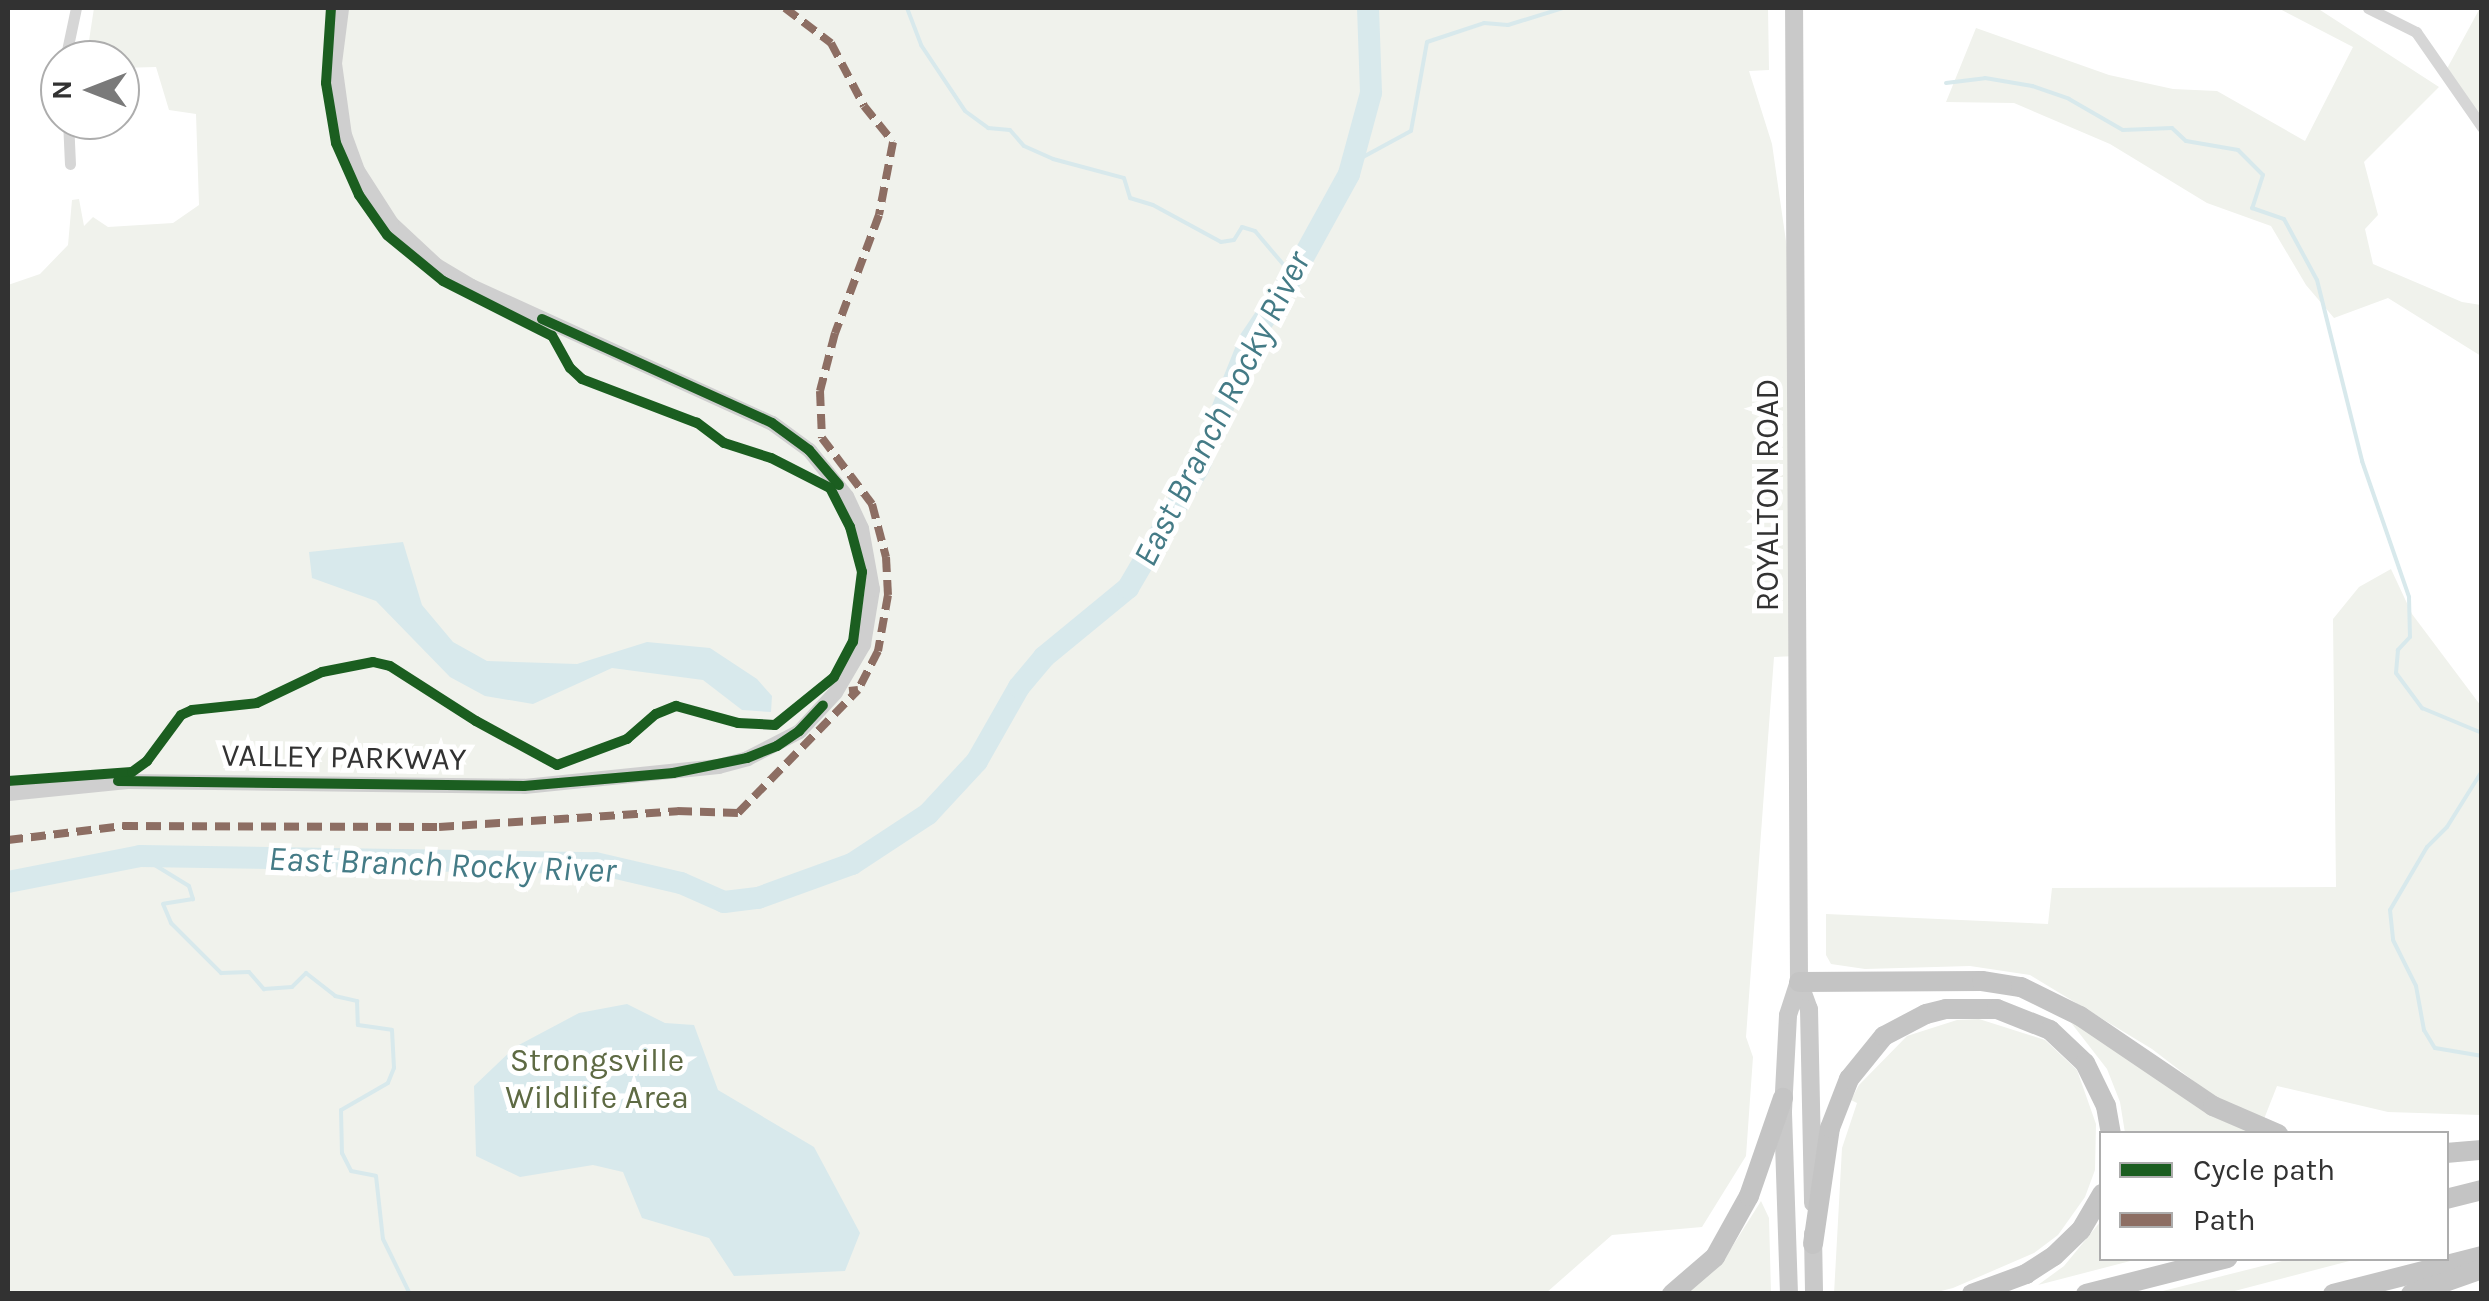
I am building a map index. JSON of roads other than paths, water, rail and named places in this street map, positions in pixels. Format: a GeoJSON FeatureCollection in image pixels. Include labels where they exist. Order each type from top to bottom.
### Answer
{"type":"FeatureCollection","features":[{"type":"Feature","properties":{"kind":"highway"},"geometry":{"type":"LineString","coordinates":[[1799,982],[1982,981],[2021,987],[2080,1016],[2213,1106],[2271,1131]]}},
{"type":"Feature","properties":{"kind":"highway"},"geometry":{"type":"LineString","coordinates":[[1814,1244],[1830,1128],[1849,1078],[1884,1036],[1926,1014],[1946,1009],[1997,1009],[2050,1030],[2085,1064],[2106,1106],[2110,1131]]}},
{"type":"Feature","properties":{"kind":"highway"},"geometry":{"type":"LineString","coordinates":[[1672,1294],[1715,1257],[1749,1196],[1784,1098]]}},
{"type":"Feature","properties":{"kind":"highway"},"geometry":{"type":"LineString","coordinates":[[2449,1153],[2482,1150]]}},
{"type":"Feature","properties":{"kind":"highway"},"geometry":{"type":"LineString","coordinates":[[2449,1198],[2482,1190]]}},
{"type":"Feature","properties":{"kind":"highway"},"geometry":{"type":"LineString","coordinates":[[1972,1294],[2026,1274],[2054,1256],[2081,1230],[2099,1199]]}},
{"type":"Feature","properties":{"kind":"highway"},"geometry":{"type":"LineString","coordinates":[[2333,1294],[2482,1256]]}},
{"type":"Feature","properties":{"kind":"highway"},"geometry":{"type":"LineString","coordinates":[[2086,1294],[2215,1261]]}},
{"type":"Feature","properties":{"kind":"highway"},"geometry":{"type":"LineString","coordinates":[[2412,1294],[2482,1269]]}},
{"type":"Feature","properties":{"kind":"main road","name":"ROYALTON ROAD"},"geometry":{"type":"LineString","coordinates":[[1789,1294],[1784,1098],[1788,1015],[1799,982],[1794,8]]}},
{"type":"Feature","properties":{"kind":"main road","name":"ROYALTON ROAD"},"geometry":{"type":"LineString","coordinates":[[1799,982],[1808,1008],[1814,1294]]}},
{"type":"Feature","properties":{"kind":"street"},"geometry":{"type":"LineString","coordinates":[[70,40],[76,8]]}},
{"type":"Feature","properties":{"kind":"street","name":"VALLEY PARKWAY"},"geometry":{"type":"LineString","coordinates":[[8,793],[129,781],[524,786],[718,766],[777,746],[799,731],[835,692],[863,644],[872,589],[861,528],[830,472],[804,446],[772,423],[700,388],[472,286],[436,265],[391,224],[357,170],[344,135],[334,63],[341,8]]}},
{"type":"Feature","properties":{"kind":"street"},"geometry":{"type":"LineString","coordinates":[[2368,8],[2416,32],[2482,127]]}},
{"type":"Feature","properties":{"kind":"street"},"geometry":{"type":"LineString","coordinates":[[69,140],[70,164]]}},
{"type":"Feature","properties":{"kind":"waterway"},"geometry":{"type":"LineString","coordinates":[[907,8],[921,45],[965,111],[988,128],[1010,130],[1024,146],[1053,159],[1124,178],[1130,198],[1153,205],[1221,242],[1234,240],[1242,227],[1255,231],[1293,276]]}},
{"type":"Feature","properties":{"kind":"waterway","name":"East Branch Rocky River"},"geometry":{"type":"LineString","coordinates":[[8,882],[140,856],[595,863],[681,883],[724,902],[758,898],[852,864],[928,814],[977,761],[1019,687],[1044,657],[1128,588],[1199,467],[1250,340],[1293,276],[1349,174],[1371,93],[1368,8]]}},
{"type":"Feature","properties":{"kind":"waterway"},"geometry":{"type":"LineString","coordinates":[[1352,163],[1411,131],[1427,42],[1484,23],[1508,25],[1563,8]]}},
{"type":"Feature","properties":{"kind":"waterway"},"geometry":{"type":"LineString","coordinates":[[1946,83],[1985,78],[2032,86],[2069,99],[2123,130],[2172,128],[2186,141],[2238,150],[2263,175],[2252,208],[2284,219],[2317,280],[2362,461],[2409,597],[2410,637],[2398,650],[2396,673],[2422,708],[2482,733]]}},
{"type":"Feature","properties":{"kind":"waterway"},"geometry":{"type":"LineString","coordinates":[[2482,771],[2447,827],[2427,847],[2390,910],[2393,940],[2416,986],[2424,1030],[2435,1048],[2482,1056]]}},
{"type":"Feature","properties":{"kind":"waterway"},"geometry":{"type":"LineString","coordinates":[[140,856],[189,886],[193,899],[163,904],[171,923],[221,973],[249,972],[264,989],[292,987],[306,973],[335,996],[357,1001],[358,1025],[392,1030],[394,1068],[388,1083],[341,1110],[342,1153],[351,1171],[376,1176],[383,1239],[410,1294]]}},
{"type":"Feature","properties":{"kind":"park label","name":"Strongsville Wildlife Area"},"geometry":{"type":"Point","coordinates":[597,1080]}}]}
